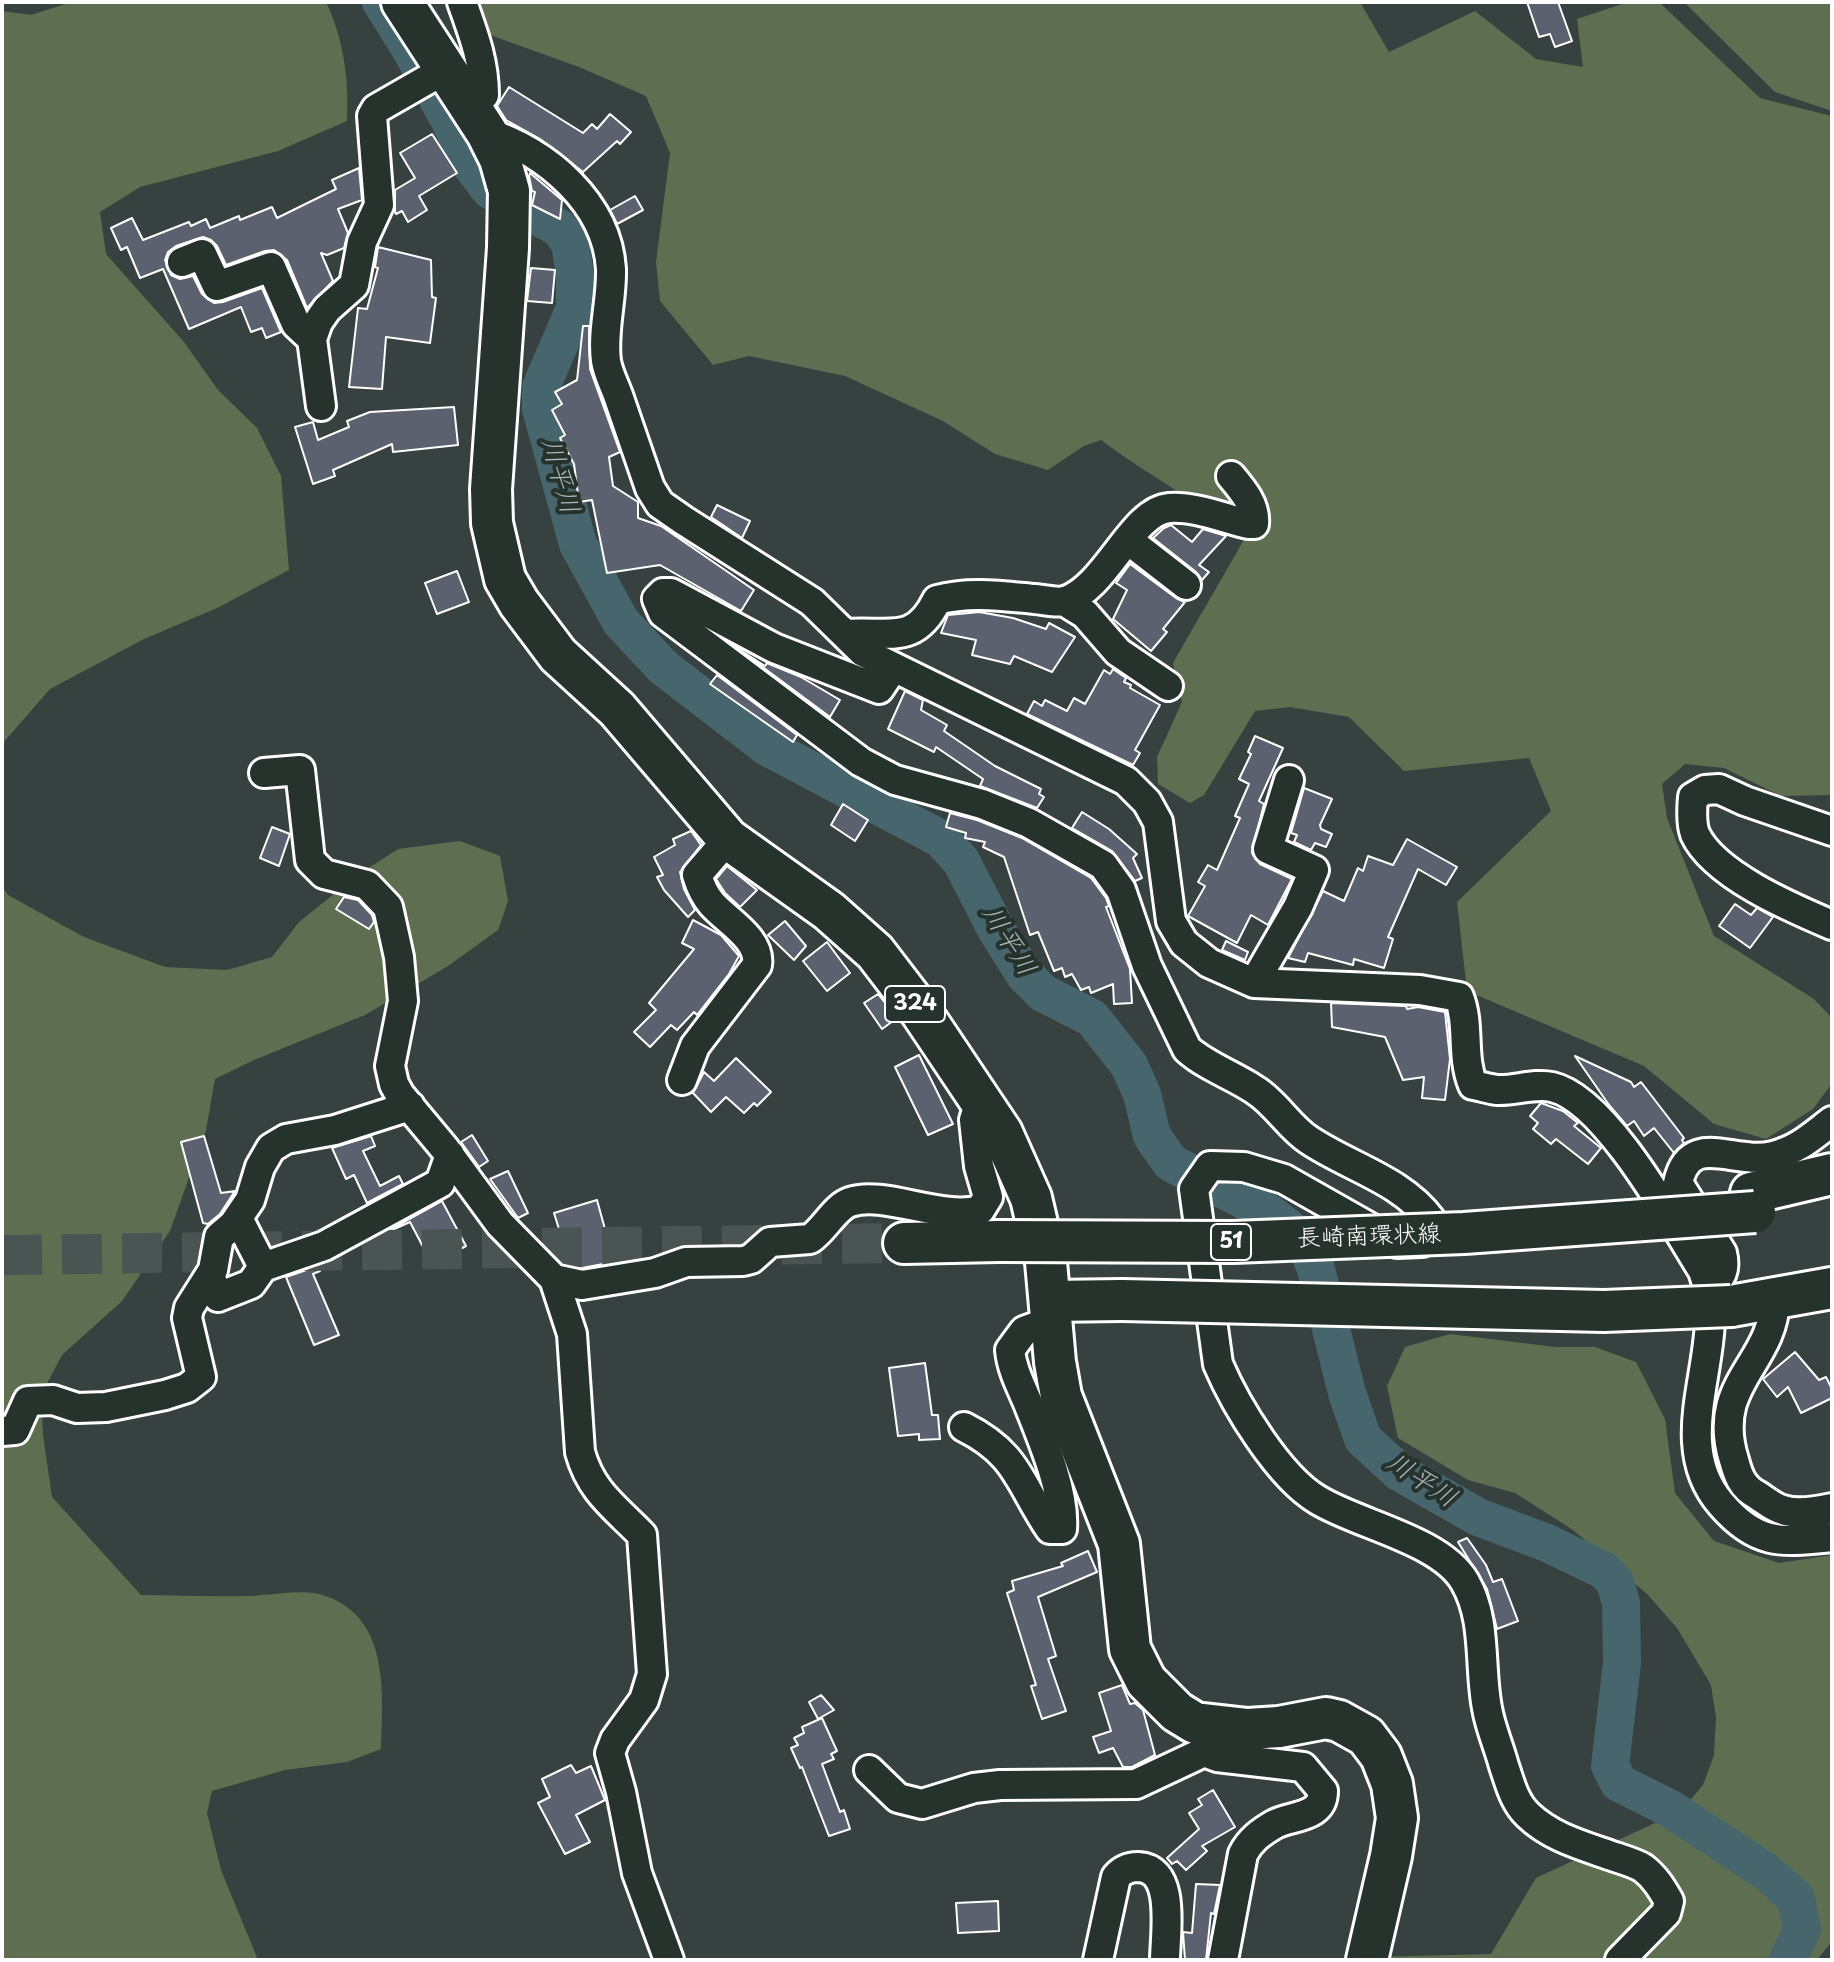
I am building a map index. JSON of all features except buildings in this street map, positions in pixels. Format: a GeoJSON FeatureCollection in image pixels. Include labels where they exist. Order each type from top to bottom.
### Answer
{"type":"FeatureCollection","features":[{"type":"Feature","properties":{"kind":"highway","name":"324"},"geometry":{"type":"LineString","coordinates":[[402,2],[479,120],[500,159],[509,191],[508,248],[491,489],[492,523],[505,579],[558,655],[617,709],[728,839],[829,911],[875,952],[981,1099],[1002,1133],[1031,1198],[1046,1262],[1061,1396],[1119,1544],[1130,1649],[1146,1681],[1204,1739],[1326,1718],[1339,1721],[1366,1736],[1381,1756],[1392,1784],[1397,1818],[1367,1960]]}},
{"type":"Feature","properties":{"kind":"highway","name":"51"},"geometry":{"type":"LineString","coordinates":[[1766,1204],[1832,1174]]}},
{"type":"Feature","properties":{"kind":"highway","name":"51"},"geometry":{"type":"LineString","coordinates":[[1766,1204],[1832,1202]]}},
{"type":"Feature","properties":{"kind":"highway","name":"長崎南環状線"},"geometry":{"type":"LineString","coordinates":[[904,1243],[1233,1242],[1464,1233],[1607,1216],[1766,1204]]}},
{"type":"Feature","properties":{"kind":"highway"},"geometry":{"type":"LineString","coordinates":[[1051,1311],[1122,1300],[1604,1311],[1720,1297],[1775,1300],[1832,1288]]}},
{"type":"Feature","properties":{"kind":"street"},"geometry":{"type":"LineString","coordinates":[[462,2],[481,55],[484,95],[479,120],[539,158],[587,203],[602,226],[611,270],[606,361],[650,488],[660,504],[812,602],[863,652],[1126,781],[1147,802],[1158,822],[1171,921],[1184,943],[1209,963],[1254,983],[1420,990],[1459,997],[1463,1008],[1467,1071],[1473,1085],[1497,1090],[1541,1086],[1555,1088],[1595,1116],[1617,1139],[1640,1171],[1720,1297]]}},
{"type":"Feature","properties":{"kind":"street"},"geometry":{"type":"LineString","coordinates":[[321,406],[312,339],[327,309],[354,285],[362,242],[379,205],[372,116],[376,109],[444,70]]}},
{"type":"Feature","properties":{"kind":"street"},"geometry":{"type":"LineString","coordinates":[[182,262],[202,254],[217,286],[271,267],[296,324],[312,339]]}},
{"type":"Feature","properties":{"kind":"street"},"geometry":{"type":"LineString","coordinates":[[1064,601],[1090,586],[1150,516],[1169,508],[1189,509],[1254,524],[1253,509],[1231,476]]}},
{"type":"Feature","properties":{"kind":"street"},"geometry":{"type":"LineString","coordinates":[[1128,540],[1186,585]]}},
{"type":"Feature","properties":{"kind":"street"},"geometry":{"type":"LineString","coordinates":[[893,668],[879,689],[774,648],[671,593],[663,593],[657,599],[663,613],[861,762],[895,780],[982,804],[1029,823],[1103,865],[1121,890],[1147,966],[1187,1049],[1197,1058],[1258,1091],[1306,1139],[1402,1190],[1419,1203],[1431,1220],[1428,1234],[1422,1242],[1397,1243],[1284,1179],[1244,1167],[1210,1166],[1194,1189],[1218,1364],[1228,1388],[1259,1437],[1315,1499],[1349,1517],[1389,1530],[1431,1553],[1445,1561],[1465,1582],[1477,1615],[1487,1708],[1513,1794],[1526,1813],[1556,1836],[1641,1867],[1660,1885],[1669,1901],[1666,1913],[1620,1960]]}},
{"type":"Feature","properties":{"kind":"street"},"geometry":{"type":"LineString","coordinates":[[845,634],[902,633],[918,627],[928,618],[937,600],[960,595],[1064,601],[1085,614],[1118,652],[1168,686]]}},
{"type":"Feature","properties":{"kind":"street"},"geometry":{"type":"LineString","coordinates":[[264,773],[300,770],[310,860],[324,874],[367,885],[388,907],[399,957],[403,1001],[390,1066],[394,1084],[500,1224],[554,1279],[572,1334],[580,1452],[584,1467],[605,1501],[642,1535],[645,1544],[650,1683],[644,1700],[615,1740],[610,1753],[637,1873],[669,1960]]}},
{"type":"Feature","properties":{"kind":"street"},"geometry":{"type":"LineString","coordinates":[[1254,983],[1298,907],[1314,870],[1268,849],[1289,780]]}},
{"type":"Feature","properties":{"kind":"street"},"geometry":{"type":"LineString","coordinates":[[1832,831],[1719,789],[1705,790],[1693,797],[1694,832],[1713,859],[1777,901],[1832,925]]}},
{"type":"Feature","properties":{"kind":"street"},"geometry":{"type":"LineString","coordinates":[[682,1080],[695,1046],[757,965],[758,959],[751,942],[710,902],[697,875],[728,839]]}},
{"type":"Feature","properties":{"kind":"street"},"geometry":{"type":"LineString","coordinates":[[554,1279],[582,1285],[655,1273],[686,1262],[751,1259],[770,1242],[810,1239],[848,1202],[869,1199],[931,1210],[970,1213],[980,1210],[988,1197],[979,1166],[974,1120],[981,1099]]}},
{"type":"Feature","properties":{"kind":"street"},"geometry":{"type":"LineString","coordinates":[[2,1431],[15,1430],[28,1401],[53,1400],[77,1408],[106,1407],[165,1395],[187,1388],[201,1377],[187,1318],[189,1308],[210,1275],[219,1237],[250,1200],[260,1167],[271,1148],[286,1139],[335,1130],[410,1106]]}},
{"type":"Feature","properties":{"kind":"street"},"geometry":{"type":"LineString","coordinates":[[1832,1121],[1802,1145],[1771,1156],[1749,1159],[1705,1151],[1690,1157],[1681,1168],[1678,1183],[1722,1253],[1725,1265],[1720,1297],[1708,1337],[1696,1439],[1696,1452],[1711,1493],[1738,1522],[1761,1535],[1782,1542],[1832,1537]]}},
{"type":"Feature","properties":{"kind":"street"},"geometry":{"type":"LineString","coordinates":[[210,1275],[218,1297],[251,1284],[263,1267],[324,1246],[440,1183],[450,1155]]}},
{"type":"Feature","properties":{"kind":"street"},"geometry":{"type":"LineString","coordinates":[[238,1218],[263,1267]]}},
{"type":"Feature","properties":{"kind":"street"},"geometry":{"type":"LineString","coordinates":[[1775,1300],[1774,1322],[1737,1386],[1728,1413],[1728,1443],[1739,1478],[1749,1490],[1784,1511],[1832,1508]]}},
{"type":"Feature","properties":{"kind":"street"},"geometry":{"type":"LineString","coordinates":[[964,1427],[990,1440],[1003,1453],[1025,1483],[1050,1529],[1062,1529],[1063,1511],[1039,1430],[1012,1365],[1010,1350],[1024,1331],[1051,1311]]}},
{"type":"Feature","properties":{"kind":"street"},"geometry":{"type":"LineString","coordinates":[[869,1770],[898,1798],[922,1804],[974,1788],[1000,1785],[1136,1784],[1204,1739],[1217,1757],[1303,1767],[1318,1781],[1323,1799],[1316,1810],[1276,1823],[1249,1842],[1243,1854],[1223,1960]]}},
{"type":"Feature","properties":{"kind":"street"},"geometry":{"type":"LineString","coordinates":[[1098,1960],[1116,1877],[1120,1872],[1135,1867],[1145,1868],[1163,1885],[1166,1896],[1165,1960]]}},
{"type":"Feature","properties":{"kind":"green space"},"geometry":{"type":"Polygon","coordinates":[[[72,2],[326,2],[344,60],[347,121],[278,151],[140,187],[100,212],[106,254],[184,342],[218,390],[257,428],[281,476],[289,570],[217,608],[144,639],[50,689],[2,744],[2,11],[31,15],[72,2]]]}},
{"type":"Feature","properties":{"kind":"green space"},"geometry":{"type":"Polygon","coordinates":[[[477,2],[1360,2],[1389,52],[1475,11],[1536,59],[1583,67],[1577,19],[1628,2],[1659,2],[1760,98],[1832,116],[1832,795],[1781,796],[1724,768],[1685,764],[1662,784],[1667,818],[1714,936],[1814,999],[1832,1018],[1832,1078],[1830,1086],[1813,1109],[1766,1139],[1714,1124],[1644,1066],[1467,991],[1457,902],[1551,811],[1529,758],[1404,771],[1349,717],[1290,707],[1255,711],[1204,795],[1190,803],[1158,784],[1157,757],[1182,702],[1173,663],[1246,536],[1101,440],[1084,446],[1048,470],[995,454],[943,421],[845,376],[749,356],[713,365],[660,301],[656,262],[670,153],[646,96],[579,67],[490,35],[477,2]]]}},
{"type":"Feature","properties":{"kind":"green space"},"geometry":{"type":"Polygon","coordinates":[[[1684,2],[1832,2],[1832,111],[1775,92],[1684,2]]]}},
{"type":"Feature","properties":{"kind":"green space"},"geometry":{"type":"Polygon","coordinates":[[[460,841],[500,856],[508,901],[498,930],[448,966],[365,1015],[215,1079],[206,1130],[170,1231],[122,1301],[62,1355],[41,1395],[52,1497],[141,1595],[311,1593],[342,1604],[359,1618],[370,1636],[381,1679],[381,1749],[347,1762],[285,1770],[212,1791],[207,1813],[221,1870],[258,1960],[2,1960],[2,887],[8,895],[84,937],[165,967],[227,970],[272,957],[299,922],[359,874],[398,849],[460,841]]]}},
{"type":"Feature","properties":{"kind":"green space"},"geometry":{"type":"Polygon","coordinates":[[[1450,1334],[1555,1347],[1595,1347],[1636,1362],[1665,1419],[1675,1493],[1714,1541],[1779,1563],[1832,1555],[1832,1941],[1817,1960],[1367,1960],[1371,1957],[1491,1954],[1536,1878],[1681,1811],[1703,1785],[1714,1755],[1716,1718],[1711,1685],[1677,1628],[1648,1595],[1573,1530],[1515,1493],[1468,1480],[1398,1438],[1387,1386],[1405,1347],[1450,1334]]]}},
{"type":"Feature","properties":{"kind":"waterway","name":"川平川"},"geometry":{"type":"LineString","coordinates":[[381,2],[449,119],[468,161],[490,190],[559,228],[570,243],[575,274],[575,308],[541,387],[541,409],[578,544],[621,622],[663,667],[767,747],[941,839],[961,861],[997,931],[1024,974],[1043,993],[1092,1018],[1129,1065],[1142,1094],[1152,1136],[1171,1163],[1269,1213],[1304,1240],[1316,1269],[1347,1393],[1363,1439],[1399,1472],[1478,1517],[1547,1543],[1605,1571],[1615,1582],[1621,1603],[1622,1663],[1610,1766],[1619,1783],[1669,1808],[1765,1871],[1796,1898],[1802,1929],[1788,1960]]}},
{"type":"Feature","properties":{"kind":"tunnel"},"geometry":{"type":"LineString","coordinates":[[2,1255],[904,1243]]}}]}
